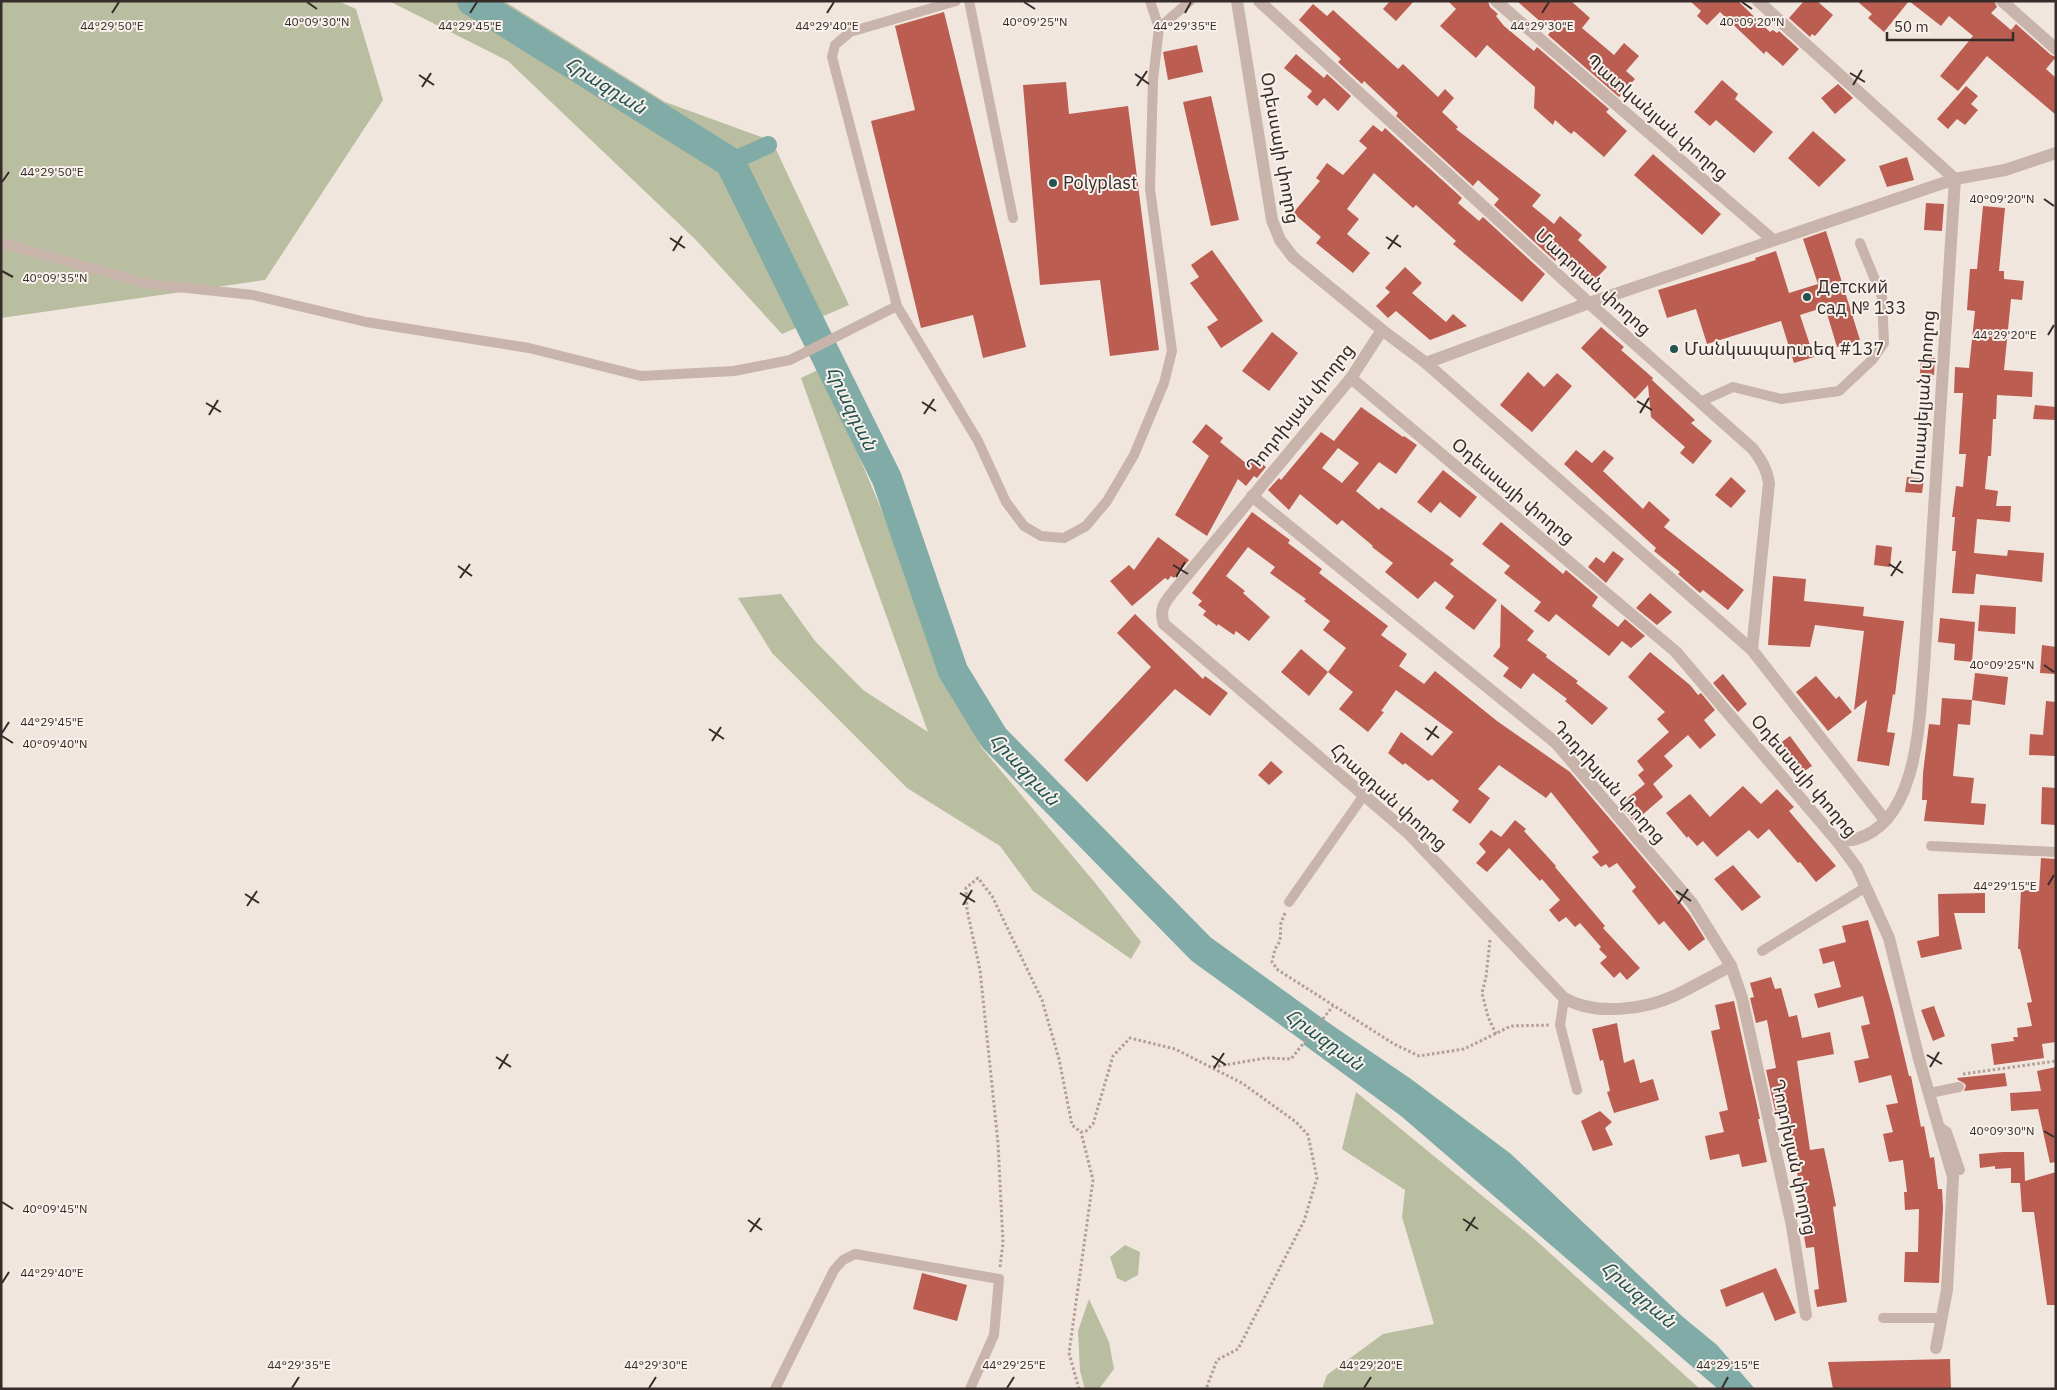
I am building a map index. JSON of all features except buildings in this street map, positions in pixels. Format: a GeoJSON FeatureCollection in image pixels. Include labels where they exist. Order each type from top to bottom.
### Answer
{"type":"FeatureCollection","features":[{"type":"Feature","properties":{"kind":"street","name":"Օդեսսայի փողոց"},"geometry":{"type":"LineString","coordinates":[[1237,1],[1272,220],[1280,240],[1293,257],[1382,330],[1426,363],[1752,650],[1885,820]]}},
{"type":"Feature","properties":{"kind":"street","name":"Մադոյան փողոց"},"geometry":{"type":"LineString","coordinates":[[1259,1],[1589,303],[1753,449],[1767,470],[1769,483],[1752,650]]}},
{"type":"Feature","properties":{"kind":"street","name":"Պատկանյան փողոց"},"geometry":{"type":"LineString","coordinates":[[1496,1],[1773,240]]}},
{"type":"Feature","properties":{"kind":"street"},"geometry":{"type":"LineString","coordinates":[[1758,1],[1955,179]]}},
{"type":"Feature","properties":{"kind":"street"},"geometry":{"type":"LineString","coordinates":[[2002,1],[2056,49]]}},
{"type":"Feature","properties":{"kind":"street"},"geometry":{"type":"LineString","coordinates":[[1426,363],[1589,303],[1955,179],[2005,170],[2056,153]]}},
{"type":"Feature","properties":{"kind":"street","name":"Մուսայելյան փողոց"},"geometry":{"type":"LineString","coordinates":[[1837,841],[1854,840],[1865,836],[1885,820],[1907,782],[1916,747],[1924,667],[1955,179]]}},
{"type":"Feature","properties":{"kind":"street","name":"Դոդոխյան փողոց"},"geometry":{"type":"LineString","coordinates":[[1382,330],[1351,378],[1252,496],[1556,743],[1692,903],[1736,969],[1792,1226],[1806,1316]]}},
{"type":"Feature","properties":{"kind":"street","name":"Օդեսսայի փողոց"},"geometry":{"type":"LineString","coordinates":[[1351,378],[1676,652],[1837,841],[1857,868],[1889,938],[1919,1058],[1953,1177],[1947,1290],[1936,1348]]}},
{"type":"Feature","properties":{"kind":"street","name":"Հրազդան փողոց"},"geometry":{"type":"LineString","coordinates":[[1252,496],[1166,601],[1160,615],[1164,624],[1408,833],[1564,998],[1574,1004],[1585,1007],[1638,1006],[1675,996],[1736,969]]}},
{"type":"Feature","properties":{"kind":"lane"},"geometry":{"type":"LineString","coordinates":[[956,1],[850,32],[835,45],[832,57],[898,306],[978,441],[1006,502],[1024,526],[1041,536],[1064,538],[1086,526],[1107,501],[1134,456],[1164,383],[1172,351],[1150,189],[1153,80],[1159,28],[1150,1]]}},
{"type":"Feature","properties":{"kind":"lane"},"geometry":{"type":"LineString","coordinates":[[969,1],[1013,218]]}},
{"type":"Feature","properties":{"kind":"lane"},"geometry":{"type":"LineString","coordinates":[[1159,28],[1190,1]]}},
{"type":"Feature","properties":{"kind":"lane"},"geometry":{"type":"LineString","coordinates":[[1,243],[149,284],[253,295],[366,322],[529,348],[641,376],[734,371],[790,360],[898,306]]}},
{"type":"Feature","properties":{"kind":"lane"},"geometry":{"type":"LineString","coordinates":[[1700,402],[1733,387],[1781,399],[1838,391],[1873,358],[1884,343],[1882,297],[1860,243]]}},
{"type":"Feature","properties":{"kind":"lane"},"geometry":{"type":"LineString","coordinates":[[1289,902],[1364,795]]}},
{"type":"Feature","properties":{"kind":"lane"},"geometry":{"type":"LineString","coordinates":[[1931,846],[2056,852]]}},
{"type":"Feature","properties":{"kind":"lane"},"geometry":{"type":"LineString","coordinates":[[1762,951],[1866,888]]}},
{"type":"Feature","properties":{"kind":"lane"},"geometry":{"type":"LineString","coordinates":[[1564,998],[1560,1025],[1578,1090]]}},
{"type":"Feature","properties":{"kind":"lane"},"geometry":{"type":"LineString","coordinates":[[1930,1093],[1958,1087]]}},
{"type":"Feature","properties":{"kind":"lane"},"geometry":{"type":"LineString","coordinates":[[1938,1126],[1947,1132],[1960,1170]]}},
{"type":"Feature","properties":{"kind":"lane"},"geometry":{"type":"LineString","coordinates":[[775,1389],[834,1270],[843,1260],[855,1254],[999,1279],[994,1335],[970,1389]]}},
{"type":"Feature","properties":{"kind":"lane"},"geometry":{"type":"LineString","coordinates":[[1882,1318],[1942,1318]]}},
{"type":"Feature","properties":{"kind":"path"},"geometry":{"type":"LineString","coordinates":[[999,1279],[1003,1243],[998,1143],[980,970],[967,910],[966,888],[978,878],[992,896],[1042,1000],[1058,1059],[1072,1126],[1081,1132],[1093,1180],[1069,1353],[1079,1389]]}},
{"type":"Feature","properties":{"kind":"path"},"geometry":{"type":"LineString","coordinates":[[1289,902],[1281,923],[1280,941],[1274,949],[1272,962],[1278,970],[1394,1044],[1419,1056],[1464,1049],[1511,1026],[1560,1025]]}},
{"type":"Feature","properties":{"kind":"path"},"geometry":{"type":"LineString","coordinates":[[1491,922],[1486,977],[1482,993],[1488,1016],[1496,1034]]}},
{"type":"Feature","properties":{"kind":"path"},"geometry":{"type":"LineString","coordinates":[[1212,1068],[1266,1058],[1291,1059],[1334,1006]]}},
{"type":"Feature","properties":{"kind":"path"},"geometry":{"type":"LineString","coordinates":[[1081,1132],[1086,1131],[1093,1124],[1112,1056],[1130,1038],[1175,1049],[1242,1082],[1296,1122],[1308,1135],[1316,1178],[1304,1221],[1238,1349],[1217,1360],[1206,1389]]}},
{"type":"Feature","properties":{"kind":"path"},"geometry":{"type":"LineString","coordinates":[[1968,1074],[2056,1061]]}},
{"type":"Feature","properties":{"kind":"green space"},"geometry":{"type":"Polygon","coordinates":[[[1,1],[338,1],[356,9],[383,100],[265,280],[1,318],[1,1]]]}},
{"type":"Feature","properties":{"kind":"green space"},"geometry":{"type":"Polygon","coordinates":[[[389,1],[504,1],[665,102],[772,141],[849,305],[782,334],[696,240],[508,61],[389,1]]]}},
{"type":"Feature","properties":{"kind":"green space"},"geometry":{"type":"Polygon","coordinates":[[[822,368],[981,747],[1096,884],[1141,942],[1131,959],[1033,891],[1000,846],[907,788],[772,653],[738,598],[781,594],[815,641],[863,690],[928,732],[801,378],[822,368]]]}},
{"type":"Feature","properties":{"kind":"green space"},"geometry":{"type":"Polygon","coordinates":[[[1356,1092],[1530,1235],[1700,1389],[1322,1389],[1327,1375],[1383,1334],[1434,1324],[1402,1217],[1405,1190],[1342,1149],[1356,1092]]]}},
{"type":"Feature","properties":{"kind":"green space"},"geometry":{"type":"Polygon","coordinates":[[[1125,1245],[1140,1252],[1138,1275],[1125,1282],[1117,1278],[1110,1257],[1125,1245]]]}},
{"type":"Feature","properties":{"kind":"green space"},"geometry":{"type":"Polygon","coordinates":[[[1089,1299],[1109,1342],[1114,1369],[1099,1389],[1085,1389],[1080,1371],[1078,1331],[1089,1299]]]}},
{"type":"Feature","properties":{"kind":"water"},"geometry":{"type":"Polygon","coordinates":[[[1323,1019],[1411,1079],[1511,1154],[1683,1317],[1717,1345],[1755,1389],[1718,1389],[1401,1116],[1303,1044],[1323,1019]]]}},
{"type":"Feature","properties":{"kind":"waterway","name":"Հրազդան"},"geometry":{"type":"LineString","coordinates":[[472,1],[730,162],[887,479],[953,671],[994,738],[1201,949],[1346,1054]]}},
{"type":"Feature","properties":{"kind":"waterway"},"geometry":{"type":"LineString","coordinates":[[730,162],[768,145]]}},
{"type":"Feature","properties":{"kind":"place","name":"Polyplast"},"geometry":{"type":"Point","coordinates":[1053,183]}},
{"type":"Feature","properties":{"kind":"place","name":"Детский сад № 133"},"geometry":{"type":"Point","coordinates":[1807,297]}},
{"type":"Feature","properties":{"kind":"place","name":"Մանկապարտեզ #137"},"geometry":{"type":"Point","coordinates":[1674,349]}}]}
